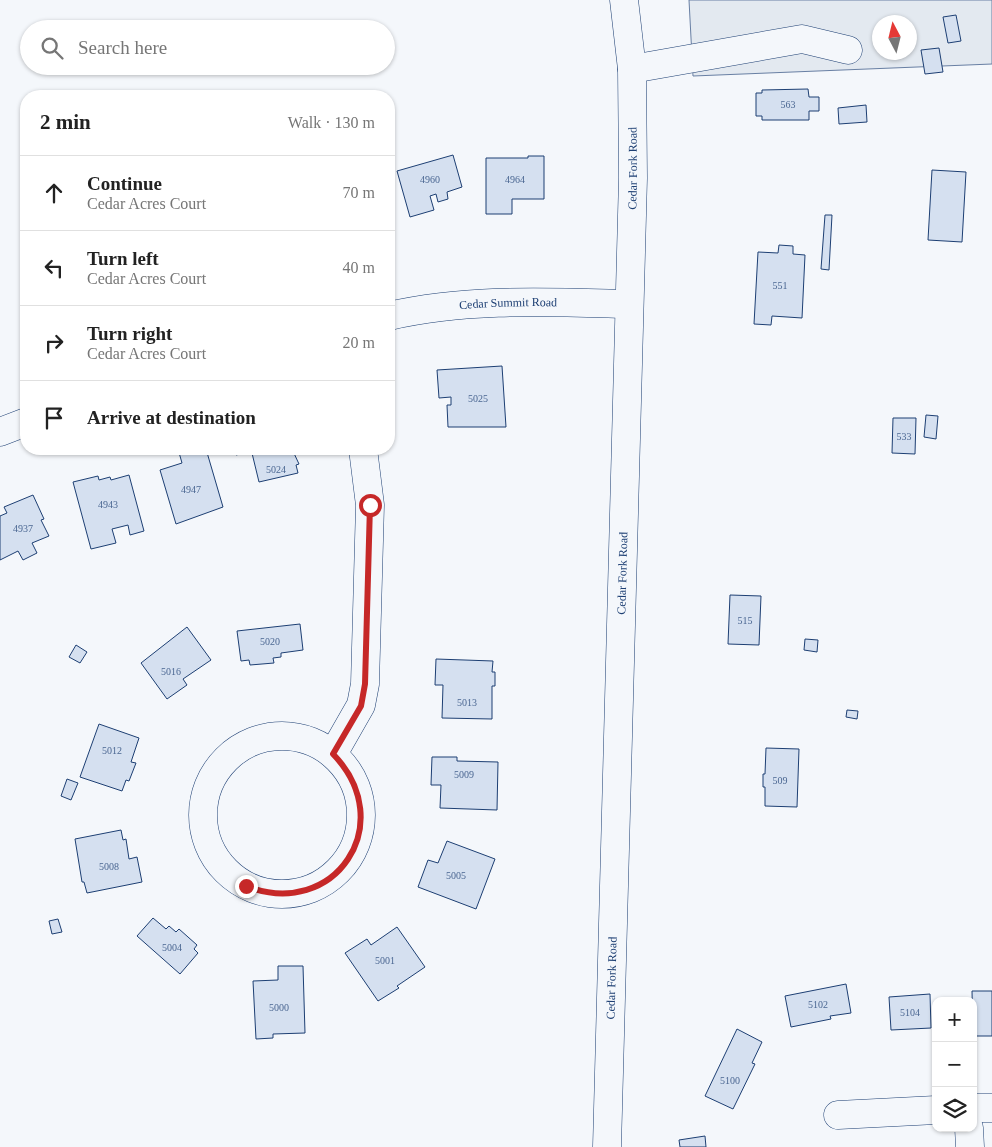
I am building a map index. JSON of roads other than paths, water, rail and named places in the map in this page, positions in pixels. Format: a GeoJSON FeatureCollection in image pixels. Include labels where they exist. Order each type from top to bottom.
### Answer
{"type":"FeatureCollection","features":[{"type":"Feature","properties":{"kind":"street","name":"Cedar Fork Road"},"geometry":{"type":"LineString","coordinates":[[607,1147],[633,178],[632,69],[624,0]]}},
{"type":"Feature","properties":{"kind":"street"},"geometry":{"type":"LineString","coordinates":[[632,69],[802,39],[848,50]]}},
{"type":"Feature","properties":{"kind":"street","name":"Cedar Summit Road"},"geometry":{"type":"LineString","coordinates":[[395,315],[456,304],[505,301],[629,304]]}},
{"type":"Feature","properties":{"kind":"street"},"geometry":{"type":"LineString","coordinates":[[0,432],[20,424]]}},
{"type":"Feature","properties":{"kind":"street"},"geometry":{"type":"LineString","coordinates":[[333,754],[361,706],[365,684],[370,505],[364,455]]}},
{"type":"Feature","properties":{"kind":"street"},"geometry":{"type":"LineString","coordinates":[[265,737],[301,738],[318,744],[333,754],[345,767],[354,782],[360,799],[361,817],[359,834],[353,851],[343,866],[330,879],[315,888],[298,893],[280,895],[262,893],[230,876],[213,856],[203,832],[204,796],[210,779],[220,765],[233,752],[248,743],[265,737]]}},
{"type":"Feature","properties":{"kind":"street"},"geometry":{"type":"LineString","coordinates":[[977,1108],[992,1108]]}},
{"type":"Feature","properties":{"kind":"street"},"geometry":{"type":"LineString","coordinates":[[838,1115],[932,1110]]}},
{"type":"Feature","properties":{"kind":"street"},"geometry":{"type":"LineString","coordinates":[[969,1132],[970,1147]]}}]}
